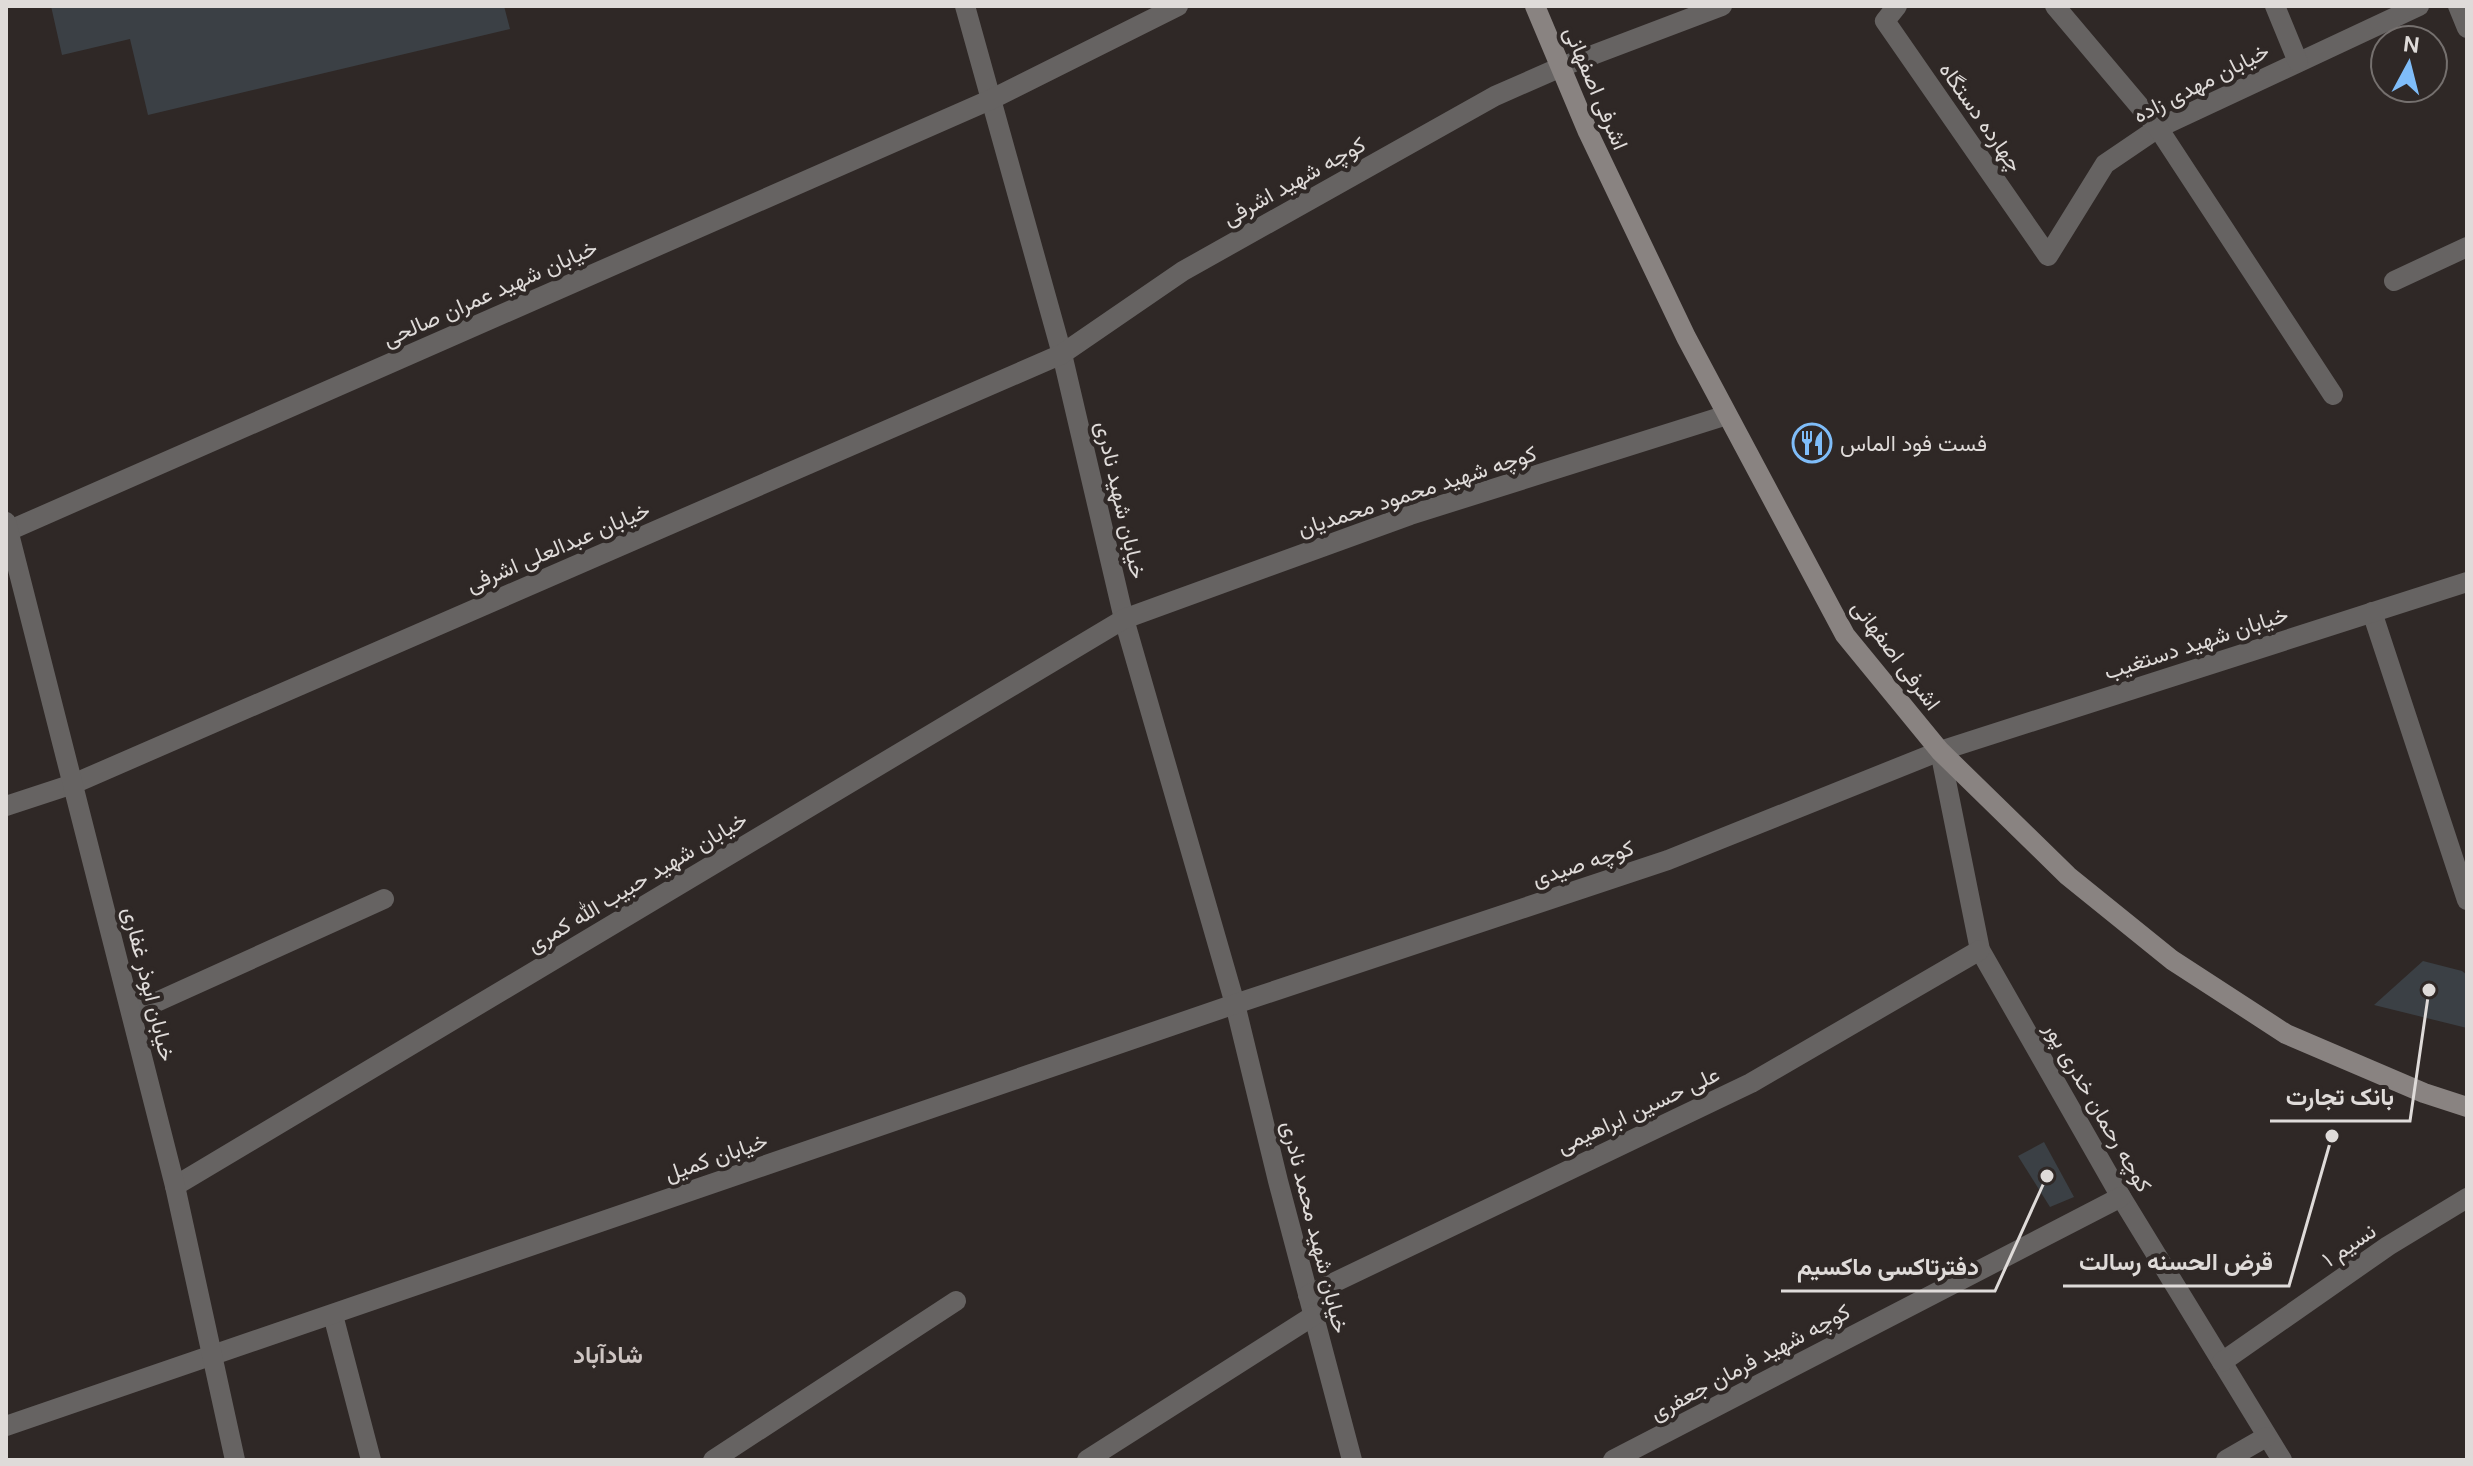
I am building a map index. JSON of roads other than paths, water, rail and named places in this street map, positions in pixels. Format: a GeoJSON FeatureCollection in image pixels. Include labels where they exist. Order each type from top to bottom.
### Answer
{"type":"FeatureCollection","features":[{"type":"Feature","properties":{"kind":"main road","name":"اشرفی اصفهانی"},"geometry":{"type":"LineString","coordinates":[[1535,6],[1607,173],[1686,337],[1845,635],[1940,751],[2068,876],[2172,960],[2286,1034],[2424,1093],[2467,1107]]}},
{"type":"Feature","properties":{"kind":"street","name":"خیابان شهید نادری"},"geometry":{"type":"LineString","coordinates":[[965,6],[1062,354],[1124,619],[1235,1004]]}},
{"type":"Feature","properties":{"kind":"street","name":"خیابان شهید عمران صالحی"},"geometry":{"type":"LineString","coordinates":[[7,526],[992,99],[1142,14],[1178,6]]}},
{"type":"Feature","properties":{"kind":"street","name":"کوچه شهید اشرفی"},"geometry":{"type":"LineString","coordinates":[[1062,354],[1183,271],[1495,96],[1561,67],[1722,6]]}},
{"type":"Feature","properties":{"kind":"street","name":"چهارده دستگاه"},"geometry":{"type":"LineString","coordinates":[[1897,6],[1885,21],[2048,256]]}},
{"type":"Feature","properties":{"kind":"street"},"geometry":{"type":"LineString","coordinates":[[2055,6],[2158,128],[2333,395]]}},
{"type":"Feature","properties":{"kind":"street"},"geometry":{"type":"LineString","coordinates":[[2275,6],[2298,62]]}},
{"type":"Feature","properties":{"kind":"street","name":"خیابان مهدی زاده"},"geometry":{"type":"LineString","coordinates":[[2048,256],[2105,164],[2158,128],[2419,6]]}},
{"type":"Feature","properties":{"kind":"street"},"geometry":{"type":"LineString","coordinates":[[2458,6],[2467,28]]}},
{"type":"Feature","properties":{"kind":"street"},"geometry":{"type":"LineString","coordinates":[[2394,281],[2467,247]]}},
{"type":"Feature","properties":{"kind":"street","name":"خیابان عبدالعلی اشرفی"},"geometry":{"type":"LineString","coordinates":[[6,806],[73,784],[1062,354]]}},
{"type":"Feature","properties":{"kind":"street","name":"کوچه شهید محمود محمدیان"},"geometry":{"type":"LineString","coordinates":[[1124,619],[1410,515],[1727,415]]}},
{"type":"Feature","properties":{"kind":"street","name":"خیابان ابوذر غفاری"},"geometry":{"type":"LineString","coordinates":[[7,526],[175,1186],[235,1460]]}},
{"type":"Feature","properties":{"kind":"street","name":"خیابان شهید دستغیب"},"geometry":{"type":"LineString","coordinates":[[1940,751],[2467,582]]}},
{"type":"Feature","properties":{"kind":"street"},"geometry":{"type":"LineString","coordinates":[[2372,612],[2467,900]]}},
{"type":"Feature","properties":{"kind":"street","name":"خیابان شهید حبیب الله کمری"},"geometry":{"type":"LineString","coordinates":[[175,1186],[1124,619]]}},
{"type":"Feature","properties":{"kind":"street","name":"کوچه رحمان خدری پور"},"geometry":{"type":"LineString","coordinates":[[1940,751],[1980,950],[2121,1197],[2282,1460]]}},
{"type":"Feature","properties":{"kind":"street","name":"کوچه صیدی"},"geometry":{"type":"LineString","coordinates":[[1235,1004],[1668,860],[1940,751]]}},
{"type":"Feature","properties":{"kind":"street"},"geometry":{"type":"LineString","coordinates":[[132,1013],[384,899]]}},
{"type":"Feature","properties":{"kind":"street","name":"علی حسین ابراهیمی"},"geometry":{"type":"LineString","coordinates":[[1308,1295],[1751,1083],[1980,950]]}},
{"type":"Feature","properties":{"kind":"street","name":"خیابان شهید محمد نادری"},"geometry":{"type":"LineString","coordinates":[[1235,1004],[1352,1460]]}},
{"type":"Feature","properties":{"kind":"street","name":"خیابان کمیل"},"geometry":{"type":"LineString","coordinates":[[6,1426],[1235,1004]]}},
{"type":"Feature","properties":{"kind":"street","name":"کوچه شهید فرمان جعفری"},"geometry":{"type":"LineString","coordinates":[[1613,1460],[2121,1197]]}},
{"type":"Feature","properties":{"kind":"street","name":"نسیم ۱"},"geometry":{"type":"LineString","coordinates":[[2222,1362],[2388,1246],[2467,1198]]}},
{"type":"Feature","properties":{"kind":"street"},"geometry":{"type":"LineString","coordinates":[[713,1460],[956,1301]]}},
{"type":"Feature","properties":{"kind":"street"},"geometry":{"type":"LineString","coordinates":[[333,1315],[371,1460]]}},
{"type":"Feature","properties":{"kind":"street"},"geometry":{"type":"LineString","coordinates":[[1087,1460],[1313,1316]]}},
{"type":"Feature","properties":{"kind":"street"},"geometry":{"type":"LineString","coordinates":[[2226,1460],[2266,1437]]}},
{"type":"Feature","properties":{"kind":"place","name":"فست فود الماس"},"geometry":{"type":"Point","coordinates":[1812,443]}},
{"type":"Feature","properties":{"kind":"place","name":"بانک تجارت"},"geometry":{"type":"Point","coordinates":[2429,990]}},
{"type":"Feature","properties":{"kind":"place","name":"قرض الحسنه رسالت"},"geometry":{"type":"Point","coordinates":[2332,1136]}},
{"type":"Feature","properties":{"kind":"place","name":"دفترتاکسی ماکسیم"},"geometry":{"type":"Point","coordinates":[2047,1176]}},
{"type":"Feature","properties":{"kind":"district","name":"شادآباد"},"geometry":{"type":"Point","coordinates":[608,1354]}}]}
